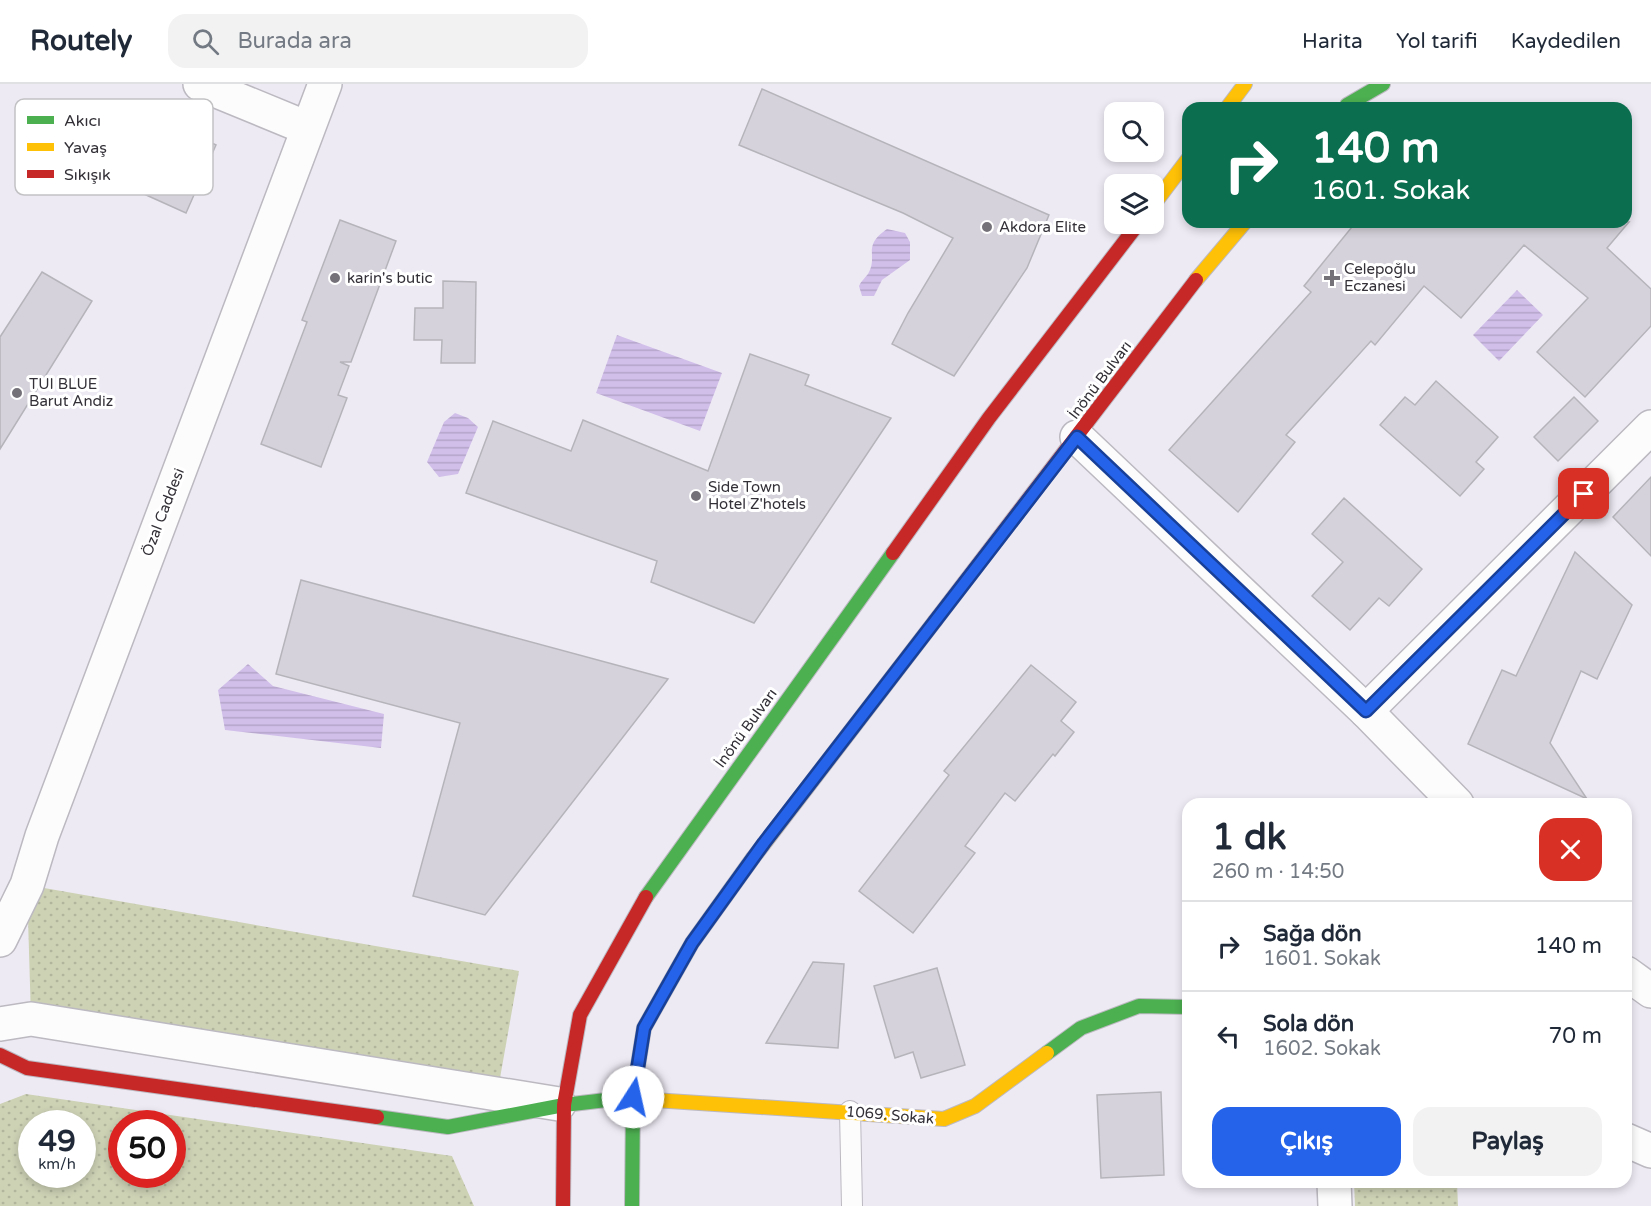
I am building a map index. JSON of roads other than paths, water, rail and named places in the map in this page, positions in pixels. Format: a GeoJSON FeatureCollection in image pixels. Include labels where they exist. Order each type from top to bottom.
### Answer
{"type":"FeatureCollection","features":[{"type":"Feature","properties":{"kind":"main road"},"geometry":{"type":"LineString","coordinates":[[1232,102],[1245,84]]}},
{"type":"Feature","properties":{"kind":"main road"},"geometry":{"type":"LineString","coordinates":[[1350,102],[1364,84]]}},
{"type":"Feature","properties":{"kind":"main road"},"geometry":{"type":"LineString","coordinates":[[1354,102],[1383,84]]}},
{"type":"Feature","properties":{"kind":"main road"},"geometry":{"type":"LineString","coordinates":[[1164,191],[1182,167]]}},
{"type":"Feature","properties":{"kind":"main road","name":"İnönü Bulvarı"},"geometry":{"type":"LineString","coordinates":[[632,1206],[633,1097],[644,1028],[692,943],[764,843],[1208,264],[1240,228]]}},
{"type":"Feature","properties":{"kind":"main road","name":"İnönü Bulvarı"},"geometry":{"type":"LineString","coordinates":[[563,1206],[564,1105],[580,1016],[643,901],[989,418],[1130,234]]}},
{"type":"Feature","properties":{"kind":"main road","name":"1069. Sokak"},"geometry":{"type":"LineString","coordinates":[[0,1054],[27,1068],[448,1127],[564,1105],[633,1097],[944,1119],[975,1106],[1081,1028],[1138,1006],[1182,1007]]}},
{"type":"Feature","properties":{"kind":"street"},"geometry":{"type":"LineString","coordinates":[[200,84],[307,128]]}},
{"type":"Feature","properties":{"kind":"street","name":"Özal Caddesi"},"geometry":{"type":"LineString","coordinates":[[0,940],[27,885],[42,836],[325,84]]}},
{"type":"Feature","properties":{"kind":"street"},"geometry":{"type":"LineString","coordinates":[[1366,711],[1651,426]]}},
{"type":"Feature","properties":{"kind":"street"},"geometry":{"type":"LineString","coordinates":[[1077,437],[1366,711],[1451,798]]}},
{"type":"Feature","properties":{"kind":"street"},"geometry":{"type":"LineString","coordinates":[[1632,977],[1651,991]]}},
{"type":"Feature","properties":{"kind":"street"},"geometry":{"type":"LineString","coordinates":[[0,1024],[31,1019],[564,1105]]}},
{"type":"Feature","properties":{"kind":"street"},"geometry":{"type":"LineString","coordinates":[[1632,1143],[1651,1151]]}},
{"type":"Feature","properties":{"kind":"street"},"geometry":{"type":"LineString","coordinates":[[1334,1188],[1335,1206]]}},
{"type":"Feature","properties":{"kind":"lane"},"geometry":{"type":"LineString","coordinates":[[850,1111],[852,1206]]}},
{"type":"Feature","properties":{"kind":"place","name":"Akdora Elite"},"geometry":{"type":"Point","coordinates":[987,227]}},
{"type":"Feature","properties":{"kind":"place","name":"karin's butic"},"geometry":{"type":"Point","coordinates":[335,278]}},
{"type":"Feature","properties":{"kind":"place","name":"Celepoğlu Eczanesi"},"geometry":{"type":"Point","coordinates":[1332,278]}},
{"type":"Feature","properties":{"kind":"place","name":"TUI BLUE Barut Andiz"},"geometry":{"type":"Point","coordinates":[17,393]}},
{"type":"Feature","properties":{"kind":"place","name":"Side Town Hotel Z'hotels"},"geometry":{"type":"Point","coordinates":[696,496]}}]}
